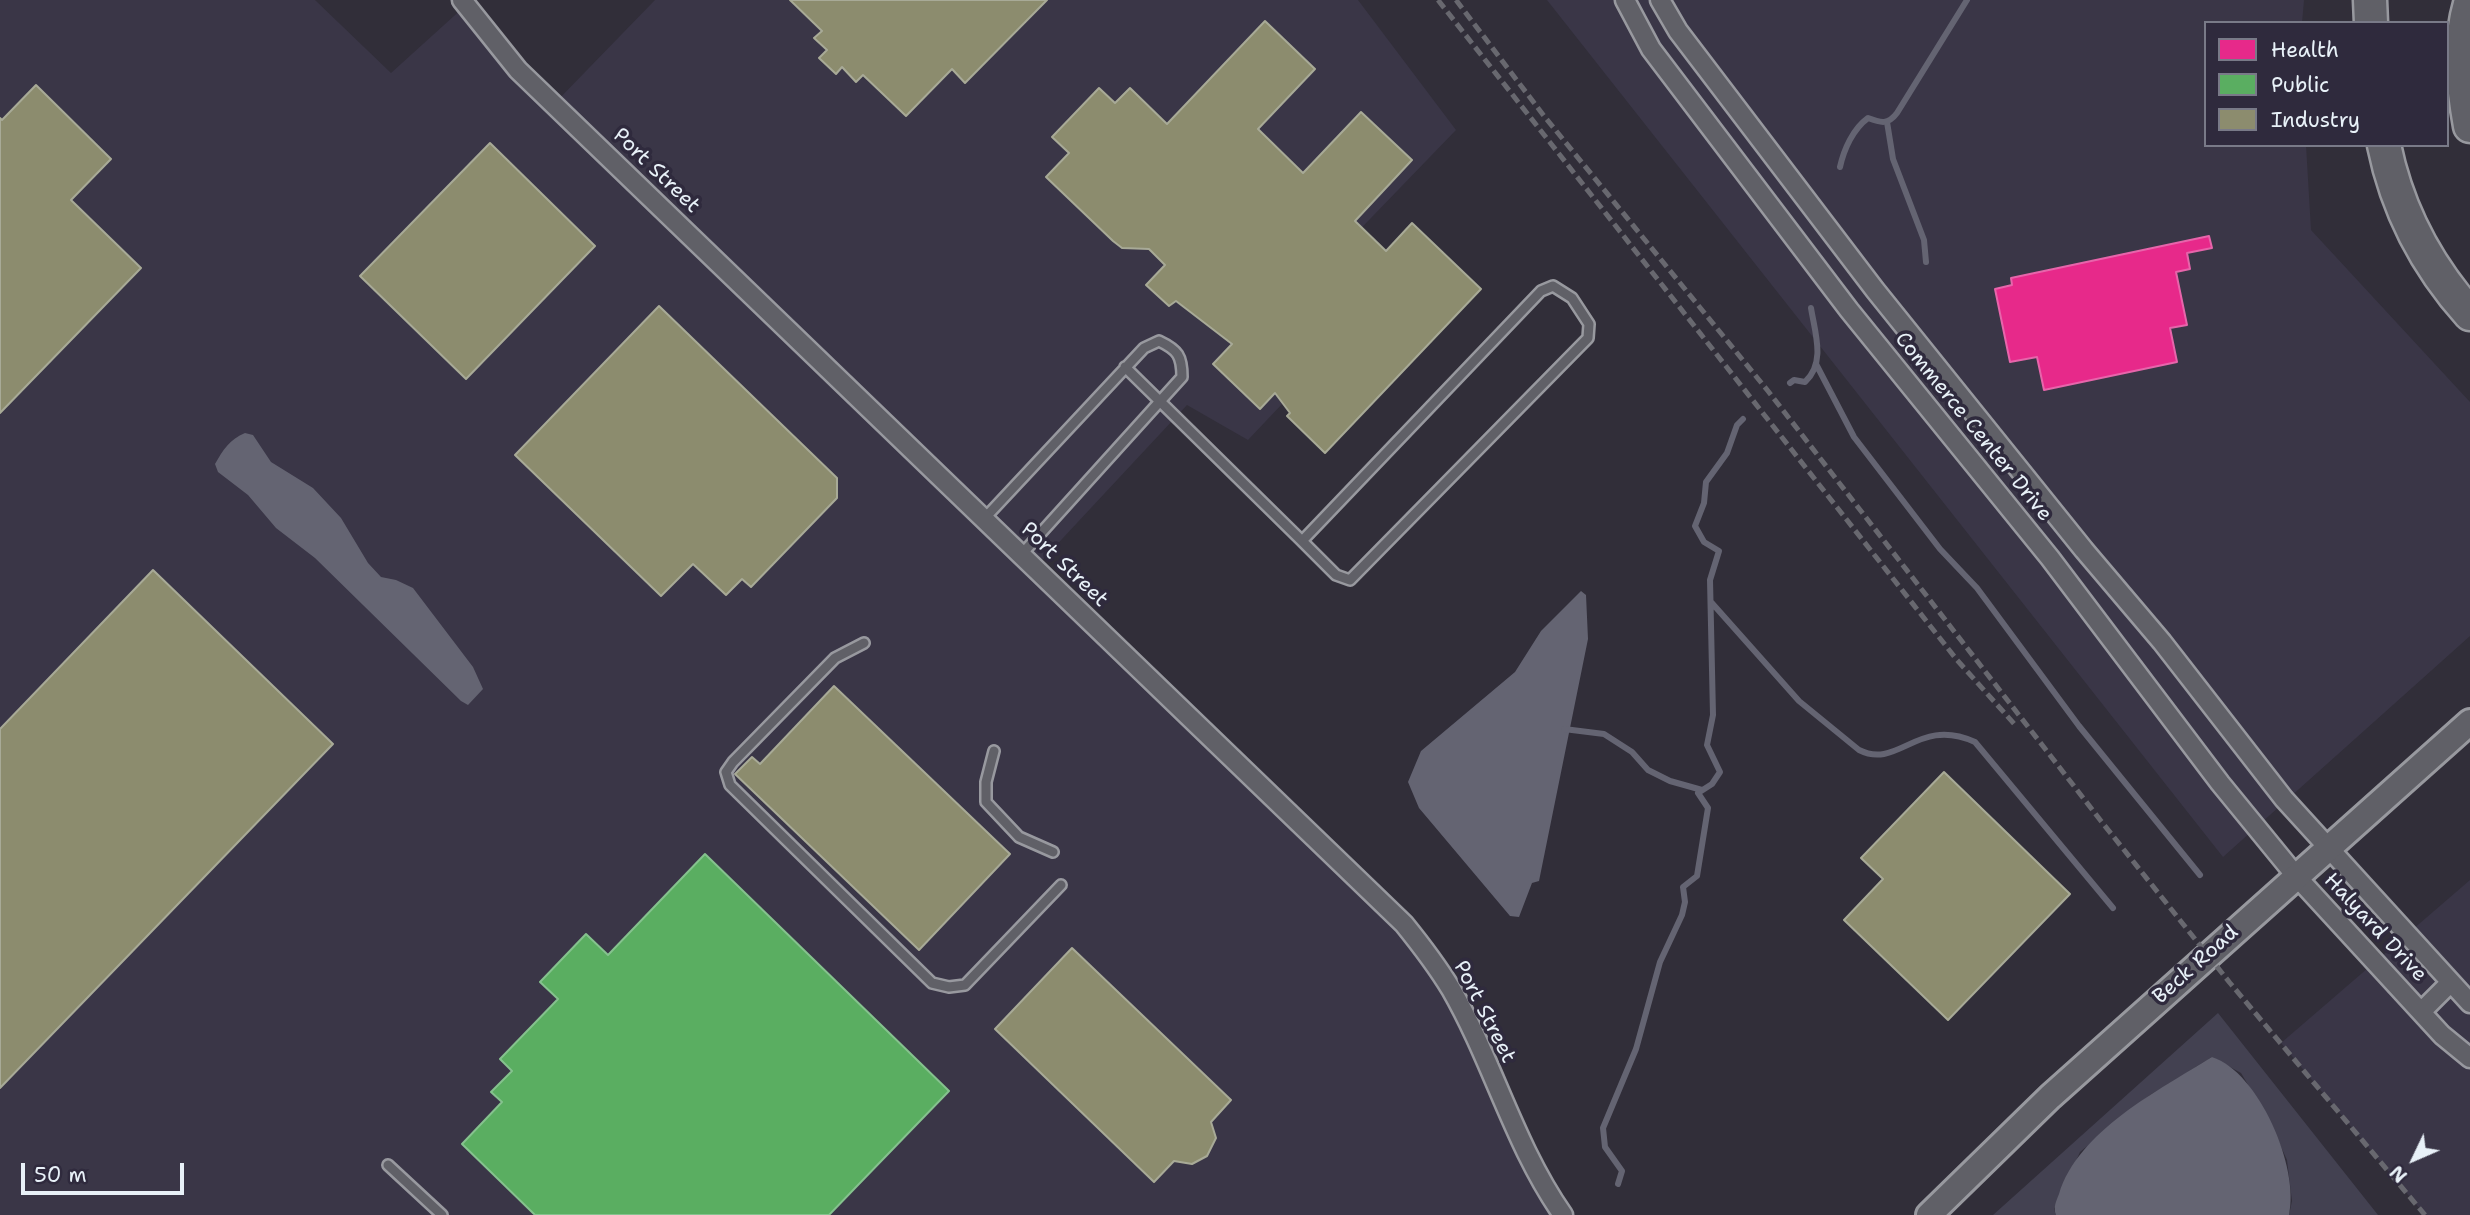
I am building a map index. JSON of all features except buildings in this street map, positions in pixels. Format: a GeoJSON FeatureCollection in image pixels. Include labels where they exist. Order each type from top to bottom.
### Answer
{"type":"FeatureCollection","features":[{"type":"Feature","properties":{"kind":"highway"},"geometry":{"type":"LineString","coordinates":[[2370,0],[2371,21]]}},
{"type":"Feature","properties":{"kind":"highway"},"geometry":{"type":"LineString","coordinates":[[2470,4],[2463,51],[2464,92],[2470,127]]}},
{"type":"Feature","properties":{"kind":"highway"},"geometry":{"type":"LineString","coordinates":[[2385,147],[2413,234],[2444,285],[2470,314]]}},
{"type":"Feature","properties":{"kind":"main road","name":"Beck Road"},"geometry":{"type":"LineString","coordinates":[[1929,1215],[2050,1097],[2470,722]]}},
{"type":"Feature","properties":{"kind":"street","name":"Port Street"},"geometry":{"type":"LineString","coordinates":[[462,0],[518,70],[1404,924],[1451,990],[1523,1147],[1544,1189],[1563,1215]]}},
{"type":"Feature","properties":{"kind":"street","name":"Commerce Center Drive"},"geometry":{"type":"LineString","coordinates":[[1625,0],[1651,48],[1849,310],[2050,558],[2137,676],[2296,876]]}},
{"type":"Feature","properties":{"kind":"street","name":"Commerce Center Drive"},"geometry":{"type":"LineString","coordinates":[[1660,0],[1678,31],[1875,290],[2170,652],[2284,799],[2328,847]]}},
{"type":"Feature","properties":{"kind":"street"},"geometry":{"type":"LineString","coordinates":[[1849,310],[1875,290]]}},
{"type":"Feature","properties":{"kind":"street","name":"Halyard Drive"},"geometry":{"type":"LineString","coordinates":[[2328,847],[2470,1003]]}},
{"type":"Feature","properties":{"kind":"street","name":"Halyard Drive"},"geometry":{"type":"LineString","coordinates":[[2296,876],[2421,1012],[2470,1058]]}},
{"type":"Feature","properties":{"kind":"street","name":"Halyard Drive"},"geometry":{"type":"LineString","coordinates":[[2421,1012],[2450,983]]}},
{"type":"Feature","properties":{"kind":"lane"},"geometry":{"type":"LineString","coordinates":[[1125,367],[1336,576],[1350,580],[1588,338],[1590,324],[1572,298],[1553,286],[1541,291],[1302,541]]}},
{"type":"Feature","properties":{"kind":"lane"},"geometry":{"type":"LineString","coordinates":[[984,519],[1144,348],[1159,341],[1174,348],[1182,359],[1182,377],[1021,555]]}},
{"type":"Feature","properties":{"kind":"lane"},"geometry":{"type":"LineString","coordinates":[[864,643],[835,658],[733,762],[726,772],[730,785],[932,982],[949,987],[965,985],[1061,885]]}},
{"type":"Feature","properties":{"kind":"lane"},"geometry":{"type":"LineString","coordinates":[[994,751],[986,782],[986,802],[1018,837],[1053,852]]}},
{"type":"Feature","properties":{"kind":"lane"},"geometry":{"type":"LineString","coordinates":[[388,1165],[442,1215]]}},
{"type":"Feature","properties":{"kind":"shaded area"},"geometry":{"type":"Polygon","coordinates":[[[0,0],[315,0],[391,73],[465,6],[554,104],[655,0],[1358,0],[1456,130],[1342,248],[1387,293],[1248,440],[1187,405],[1035,568],[1429,955],[1563,1215],[0,1215],[0,0]]]}},
{"type":"Feature","properties":{"kind":"shaded area"},"geometry":{"type":"Polygon","coordinates":[[[1547,0],[2304,0],[2302,21],[2204,21],[2204,147],[2306,147],[2311,230],[2470,402],[2470,636],[2223,857],[1547,0]]]}},
{"type":"Feature","properties":{"kind":"shaded area"},"geometry":{"type":"Polygon","coordinates":[[[2470,880],[2470,1215],[2425,1215],[2281,1043],[2470,880]]]}},
{"type":"Feature","properties":{"kind":"shaded area"},"geometry":{"type":"Polygon","coordinates":[[[2218,1013],[2378,1215],[2289,1215],[2292,1201],[2287,1160],[2268,1118],[2241,1073],[2212,1057],[2150,1095],[2080,1152],[2054,1209],[2056,1215],[1993,1215],[2218,1013]]]}},
{"type":"Feature","properties":{"kind":"water"},"geometry":{"type":"Polygon","coordinates":[[[245,433],[253,435],[271,462],[313,488],[341,518],[368,563],[381,577],[413,588],[473,667],[483,689],[468,705],[315,558],[276,528],[248,495],[218,472],[215,464],[221,454],[231,442],[245,433]]]}},
{"type":"Feature","properties":{"kind":"water"},"geometry":{"type":"Polygon","coordinates":[[[1581,591],[1586,595],[1588,639],[1539,881],[1532,883],[1519,917],[1510,916],[1419,808],[1408,782],[1421,751],[1515,672],[1541,631],[1581,591]]]}},
{"type":"Feature","properties":{"kind":"water"},"geometry":{"type":"Polygon","coordinates":[[[2212,1057],[2229,1066],[2245,1081],[2272,1124],[2288,1173],[2291,1195],[2289,1215],[2056,1215],[2056,1202],[2069,1171],[2083,1151],[2123,1114],[2212,1057]]]}},
{"type":"Feature","properties":{"kind":"waterway"},"geometry":{"type":"LineString","coordinates":[[1840,167],[1850,140],[1868,118],[1881,122],[1894,117],[1967,0]]}},
{"type":"Feature","properties":{"kind":"waterway"},"geometry":{"type":"LineString","coordinates":[[1887,122],[1893,159],[1924,240],[1926,262]]}},
{"type":"Feature","properties":{"kind":"waterway"},"geometry":{"type":"LineString","coordinates":[[1790,383],[1794,380],[1805,382],[1815,366],[1817,347],[1811,308]]}},
{"type":"Feature","properties":{"kind":"waterway"},"geometry":{"type":"LineString","coordinates":[[1816,364],[1854,437],[1940,549],[1977,588],[2079,726],[2200,875]]}},
{"type":"Feature","properties":{"kind":"waterway"},"geometry":{"type":"LineString","coordinates":[[1618,1184],[1622,1171],[1605,1147],[1603,1128],[1636,1049],[1660,962],[1682,915],[1685,902],[1683,887],[1697,876],[1708,808],[1698,793],[1712,784],[1720,772],[1707,745],[1713,715],[1710,580],[1719,551],[1704,542],[1695,526],[1704,503],[1706,482],[1727,453],[1737,425],[1743,419]]}},
{"type":"Feature","properties":{"kind":"waterway"},"geometry":{"type":"LineString","coordinates":[[1711,602],[1799,701],[1859,750],[1886,754],[1923,738],[1938,735],[1955,736],[1975,742],[2113,908]]}},
{"type":"Feature","properties":{"kind":"waterway"},"geometry":{"type":"LineString","coordinates":[[1564,729],[1604,734],[1632,752],[1648,770],[1670,781],[1702,790]]}},
{"type":"Feature","properties":{"kind":"railway"},"geometry":{"type":"LineString","coordinates":[[1438,0],[1957,660],[2017,727]]}},
{"type":"Feature","properties":{"kind":"railway"},"geometry":{"type":"LineString","coordinates":[[1456,0],[1544,116],[1768,391],[2230,983],[2425,1215]]}}]}
